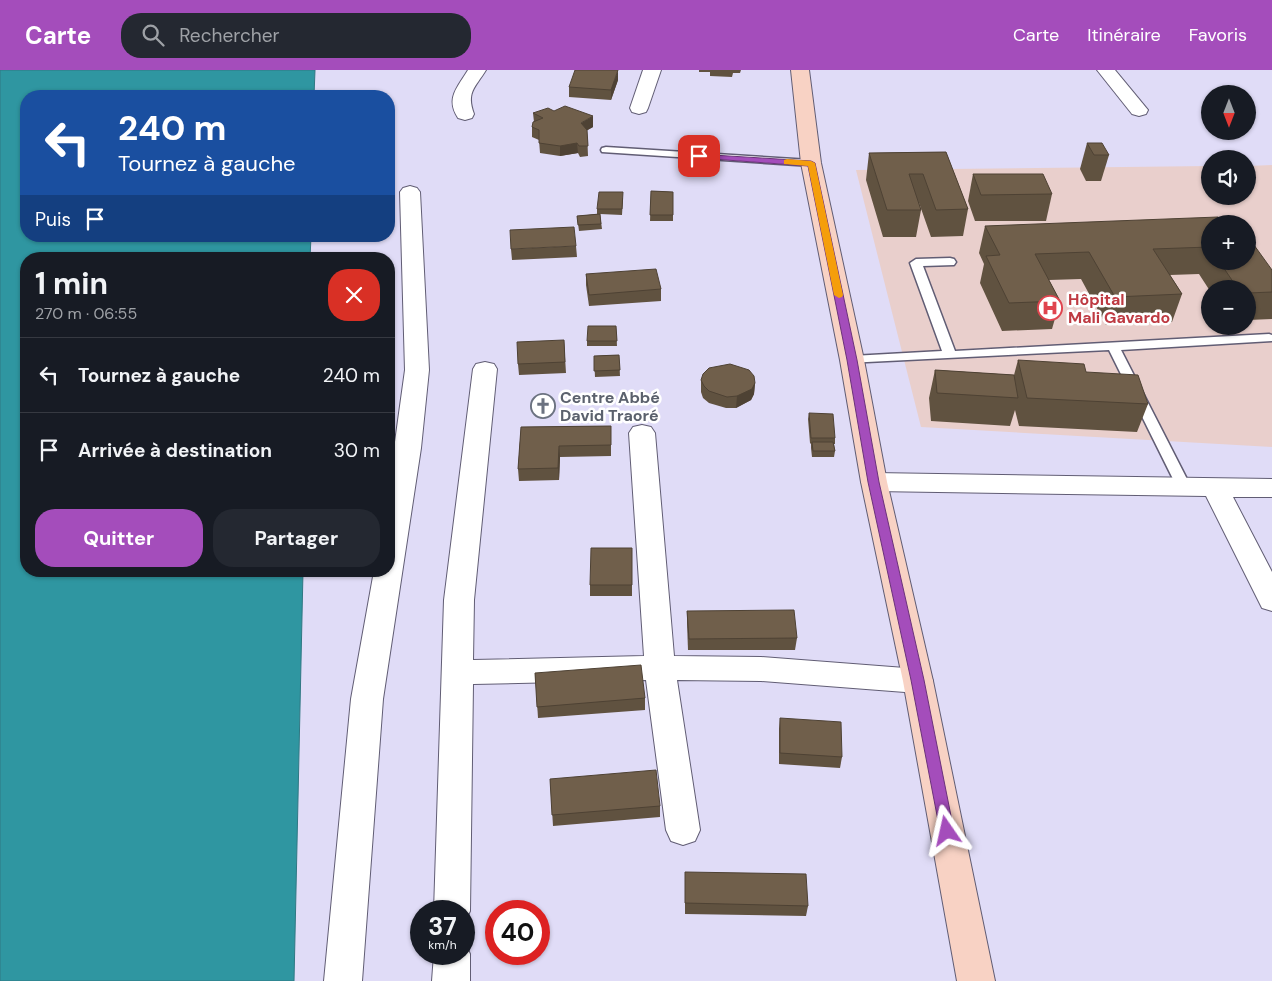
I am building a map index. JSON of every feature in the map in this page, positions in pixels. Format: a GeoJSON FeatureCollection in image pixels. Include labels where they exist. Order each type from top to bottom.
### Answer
{"type":"FeatureCollection","features":[{"type":"Feature","properties":{"kind":"street"},"geometry":{"type":"LineString","coordinates":[[465,114],[460,103],[460,94],[477,70]]}},
{"type":"Feature","properties":{"kind":"street"},"geometry":{"type":"LineString","coordinates":[[639,108],[652,70]]}},
{"type":"Feature","properties":{"kind":"street"},"geometry":{"type":"LineString","coordinates":[[800,70],[811,163],[852,360],[874,482],[918,680],[976,981]]}},
{"type":"Feature","properties":{"kind":"street"},"geometry":{"type":"LineString","coordinates":[[1106,70],[1139,110]]}},
{"type":"Feature","properties":{"kind":"street"},"geometry":{"type":"LineString","coordinates":[[395,529],[408,448],[417,370],[410,192]]}},
{"type":"Feature","properties":{"kind":"street"},"geometry":{"type":"LineString","coordinates":[[452,900],[456,672],[462,564],[484,369]]}},
{"type":"Feature","properties":{"kind":"street"},"geometry":{"type":"LineString","coordinates":[[642,433],[660,668],[683,830]]}},
{"type":"Feature","properties":{"kind":"street"},"geometry":{"type":"LineString","coordinates":[[874,482],[1183,485],[1215,488],[1272,488]]}},
{"type":"Feature","properties":{"kind":"street"},"geometry":{"type":"LineString","coordinates":[[1215,488],[1272,600]]}},
{"type":"Feature","properties":{"kind":"street"},"geometry":{"type":"LineString","coordinates":[[343,981],[367,699],[387,577]]}},
{"type":"Feature","properties":{"kind":"street"},"geometry":{"type":"LineString","coordinates":[[456,672],[660,668],[761,669],[918,680]]}},
{"type":"Feature","properties":{"kind":"street"},"geometry":{"type":"LineString","coordinates":[[451,981],[452,965]]}},
{"type":"Feature","properties":{"kind":"lane"},"geometry":{"type":"LineString","coordinates":[[606,150],[811,163]]}},
{"type":"Feature","properties":{"kind":"lane"},"geometry":{"type":"LineString","coordinates":[[950,262],[916,263],[950,355]]}},
{"type":"Feature","properties":{"kind":"lane"},"geometry":{"type":"LineString","coordinates":[[852,360],[1269,338]]}},
{"type":"Feature","properties":{"kind":"lane"},"geometry":{"type":"LineString","coordinates":[[1113,346],[1183,485]]}},
{"type":"Feature","properties":{"kind":"lane"},"geometry":{"type":"LineString","coordinates":[[1025,351],[1027,368]]}},
{"type":"Feature","properties":{"kind":"shaded area"},"geometry":{"type":"Polygon","coordinates":[[[0,70],[315,70],[314,90],[20,90],[20,242],[311,242],[310,252],[20,252],[20,577],[303,577],[294,981],[0,981],[0,70]]]}},
{"type":"Feature","properties":{"kind":"shaded area","name":"Hôpital Mali Gavardo"},"geometry":{"type":"Polygon","coordinates":[[[1272,165],[1272,447],[921,427],[856,170],[1201,166],[1201,205],[1256,205],[1256,166],[1272,165]]]}},
{"type":"Feature","properties":{"kind":"building"},"geometry":{"type":"Polygon","coordinates":[[[575,70],[618,70],[611,90],[569,87],[575,70]]]}},
{"type":"Feature","properties":{"kind":"building"},"geometry":{"type":"Polygon","coordinates":[[[565,106],[593,116],[581,123],[587,130],[588,146],[579,146],[577,143],[560,146],[539,143],[539,130],[532,127],[533,122],[543,118],[533,113],[548,108],[554,111],[565,106]]]}},
{"type":"Feature","properties":{"kind":"building"},"geometry":{"type":"Polygon","coordinates":[[[1087,143],[1102,143],[1109,155],[1094,155],[1087,143]]]}},
{"type":"Feature","properties":{"kind":"building"},"geometry":{"type":"Polygon","coordinates":[[[946,152],[968,209],[936,210],[923,174],[909,174],[921,210],[887,210],[869,153],[946,152]]]}},
{"type":"Feature","properties":{"kind":"building"},"geometry":{"type":"Polygon","coordinates":[[[973,174],[1043,174],[1052,194],[981,195],[973,174]]]}},
{"type":"Feature","properties":{"kind":"building"},"geometry":{"type":"Polygon","coordinates":[[[651,191],[673,192],[673,215],[650,215],[651,191]]]}},
{"type":"Feature","properties":{"kind":"building"},"geometry":{"type":"Polygon","coordinates":[[[599,192],[623,192],[622,209],[597,209],[599,192]]]}},
{"type":"Feature","properties":{"kind":"building"},"geometry":{"type":"Polygon","coordinates":[[[600,214],[601,224],[578,225],[577,216],[600,214]]]}},
{"type":"Feature","properties":{"kind":"building"},"geometry":{"type":"Polygon","coordinates":[[[1201,218],[1201,247],[1153,249],[1182,294],[1115,297],[1089,252],[1035,254],[1060,301],[1009,303],[986,256],[1000,255],[985,226],[1201,218]]]}},
{"type":"Feature","properties":{"kind":"building"},"geometry":{"type":"Polygon","coordinates":[[[574,227],[576,246],[511,249],[510,230],[574,227]]]}},
{"type":"Feature","properties":{"kind":"building"},"geometry":{"type":"Polygon","coordinates":[[[1256,248],[1272,270],[1272,292],[1256,293],[1256,280],[1232,280],[1225,270],[1256,270],[1256,248]]]}},
{"type":"Feature","properties":{"kind":"building"},"geometry":{"type":"Polygon","coordinates":[[[656,269],[661,289],[589,295],[586,274],[656,269]]]}},
{"type":"Feature","properties":{"kind":"building"},"geometry":{"type":"Polygon","coordinates":[[[588,326],[616,326],[617,341],[587,341],[588,326]]]}},
{"type":"Feature","properties":{"kind":"building"},"geometry":{"type":"Polygon","coordinates":[[[564,340],[565,362],[518,364],[517,342],[564,340]]]}},
{"type":"Feature","properties":{"kind":"building"},"geometry":{"type":"Polygon","coordinates":[[[619,355],[620,370],[594,371],[594,356],[619,355]]]}},
{"type":"Feature","properties":{"kind":"building"},"geometry":{"type":"Polygon","coordinates":[[[1018,360],[1084,364],[1086,372],[1138,375],[1148,404],[1027,398],[1018,360]]]}},
{"type":"Feature","properties":{"kind":"building"},"geometry":{"type":"Polygon","coordinates":[[[730,364],[749,370],[754,376],[755,383],[752,389],[737,396],[727,397],[709,391],[701,380],[703,374],[709,368],[730,364]]]}},
{"type":"Feature","properties":{"kind":"building"},"geometry":{"type":"Polygon","coordinates":[[[935,370],[1014,375],[1018,398],[937,393],[935,370]]]}},
{"type":"Feature","properties":{"kind":"building"},"geometry":{"type":"Polygon","coordinates":[[[809,413],[833,414],[835,438],[811,438],[809,413]]]}},
{"type":"Feature","properties":{"kind":"building"},"geometry":{"type":"Polygon","coordinates":[[[611,426],[611,445],[559,446],[558,468],[518,469],[521,427],[611,426]]]}},
{"type":"Feature","properties":{"kind":"building"},"geometry":{"type":"Polygon","coordinates":[[[812,442],[833,442],[835,451],[813,451],[812,442]]]}},
{"type":"Feature","properties":{"kind":"building"},"geometry":{"type":"Polygon","coordinates":[[[591,548],[632,548],[632,585],[590,585],[591,548]]]}},
{"type":"Feature","properties":{"kind":"building"},"geometry":{"type":"Polygon","coordinates":[[[794,610],[797,638],[689,639],[687,611],[794,610]]]}},
{"type":"Feature","properties":{"kind":"building"},"geometry":{"type":"Polygon","coordinates":[[[641,665],[645,698],[537,707],[535,673],[641,665]]]}},
{"type":"Feature","properties":{"kind":"building"},"geometry":{"type":"Polygon","coordinates":[[[780,718],[841,722],[842,757],[780,753],[780,718]]]}},
{"type":"Feature","properties":{"kind":"building"},"geometry":{"type":"Polygon","coordinates":[[[656,770],[660,806],[552,815],[550,779],[656,770]]]}},
{"type":"Feature","properties":{"kind":"building"},"geometry":{"type":"Polygon","coordinates":[[[685,872],[806,874],[808,906],[685,903],[685,872]]]}},
{"type":"Feature","properties":{"kind":"slow traffic"},"geometry":{"type":"LineString","coordinates":[[787,162],[811,163],[839,295]]}},
{"type":"Feature","properties":{"kind":"place","name":"Hôpital Mali Gavardo"},"geometry":{"type":"Point","coordinates":[1050,308]}},
{"type":"Feature","properties":{"kind":"place","name":"Centre Abbé David Traoré"},"geometry":{"type":"Point","coordinates":[543,406]}},
{"type":"Feature","properties":{"kind":"route"},"geometry":{"type":"LineString","coordinates":[[699,156],[811,163],[852,360],[874,482],[918,680],[947,831]]}}]}
